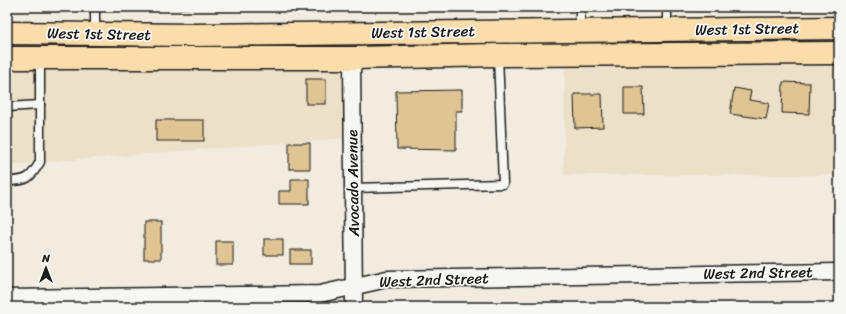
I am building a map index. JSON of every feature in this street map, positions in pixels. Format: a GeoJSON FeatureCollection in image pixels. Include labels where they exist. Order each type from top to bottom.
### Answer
{"type":"FeatureCollection","features":[{"type":"Feature","properties":{"kind":"main road","name":"West 1st Street"},"geometry":{"type":"LineString","coordinates":[[7,33],[192,35],[839,28]]}},
{"type":"Feature","properties":{"kind":"main road"},"geometry":{"type":"LineString","coordinates":[[352,58],[377,43],[407,43],[423,32]]}},
{"type":"Feature","properties":{"kind":"main road","name":"West 1st Street"},"geometry":{"type":"LineString","coordinates":[[7,58],[352,58],[833,51]]}},
{"type":"Feature","properties":{"kind":"street","name":"Avocado Avenue"},"geometry":{"type":"LineString","coordinates":[[352,58],[354,307]]}},
{"type":"Feature","properties":{"kind":"street","name":"West 2nd Street"},"geometry":{"type":"LineString","coordinates":[[7,298],[320,294],[387,279],[839,272]]}},
{"type":"Feature","properties":{"kind":"lane"},"geometry":{"type":"LineString","coordinates":[[95,7],[95,34]]}},
{"type":"Feature","properties":{"kind":"lane"},"geometry":{"type":"LineString","coordinates":[[580,7],[580,30]]}},
{"type":"Feature","properties":{"kind":"lane"},"geometry":{"type":"LineString","coordinates":[[667,7],[667,29]]}},
{"type":"Feature","properties":{"kind":"lane"},"geometry":{"type":"LineString","coordinates":[[353,188],[503,184],[498,55]]}},
{"type":"Feature","properties":{"kind":"lane"},"geometry":{"type":"LineString","coordinates":[[7,181],[22,181],[31,176],[40,162],[40,58]]}},
{"type":"Feature","properties":{"kind":"lane"},"geometry":{"type":"LineString","coordinates":[[7,108],[40,105]]}},
{"type":"Feature","properties":{"kind":"shaded area"},"geometry":{"type":"Polygon","coordinates":[[[7,7],[167,7],[167,9],[7,9],[7,7]]]}},
{"type":"Feature","properties":{"kind":"shaded area"},"geometry":{"type":"Polygon","coordinates":[[[661,7],[839,7],[839,8],[778,10],[661,7]]]}},
{"type":"Feature","properties":{"kind":"shaded area"},"geometry":{"type":"Polygon","coordinates":[[[839,63],[839,175],[564,175],[565,65],[839,63]]]}},
{"type":"Feature","properties":{"kind":"shaded area"},"geometry":{"type":"Polygon","coordinates":[[[344,67],[344,138],[7,165],[7,70],[344,67]]]}},
{"type":"Feature","properties":{"kind":"green space"},"geometry":{"type":"Polygon","coordinates":[[[167,7],[255,7],[167,9],[167,7]]]}},
{"type":"Feature","properties":{"kind":"building"},"geometry":{"type":"Polygon","coordinates":[[[306,79],[326,79],[326,104],[306,104],[306,79]]]}},
{"type":"Feature","properties":{"kind":"building"},"geometry":{"type":"Polygon","coordinates":[[[783,82],[810,83],[809,114],[782,113],[783,82]]]}},
{"type":"Feature","properties":{"kind":"building"},"geometry":{"type":"Polygon","coordinates":[[[624,87],[643,87],[644,114],[624,114],[624,87]]]}},
{"type":"Feature","properties":{"kind":"building"},"geometry":{"type":"Polygon","coordinates":[[[734,88],[751,91],[749,100],[769,103],[766,119],[730,114],[734,88]]]}},
{"type":"Feature","properties":{"kind":"building"},"geometry":{"type":"Polygon","coordinates":[[[462,90],[462,111],[456,111],[456,150],[397,149],[396,91],[462,90]]]}},
{"type":"Feature","properties":{"kind":"building"},"geometry":{"type":"Polygon","coordinates":[[[574,94],[602,94],[603,127],[575,128],[574,94]]]}},
{"type":"Feature","properties":{"kind":"building"},"geometry":{"type":"Polygon","coordinates":[[[156,120],[204,120],[204,141],[156,141],[156,120]]]}},
{"type":"Feature","properties":{"kind":"building"},"geometry":{"type":"Polygon","coordinates":[[[289,143],[310,143],[310,169],[289,169],[289,143]]]}},
{"type":"Feature","properties":{"kind":"building"},"geometry":{"type":"Polygon","coordinates":[[[291,179],[309,179],[309,204],[279,204],[279,191],[291,191],[291,179]]]}},
{"type":"Feature","properties":{"kind":"building"},"geometry":{"type":"Polygon","coordinates":[[[834,215],[839,216],[839,233],[834,233],[834,215]]]}},
{"type":"Feature","properties":{"kind":"building"},"geometry":{"type":"Polygon","coordinates":[[[144,222],[161,222],[161,259],[144,259],[144,222]]]}},
{"type":"Feature","properties":{"kind":"building"},"geometry":{"type":"Polygon","coordinates":[[[264,239],[283,239],[283,255],[264,255],[264,239]]]}},
{"type":"Feature","properties":{"kind":"building"},"geometry":{"type":"Polygon","coordinates":[[[216,241],[233,241],[233,265],[216,265],[216,241]]]}},
{"type":"Feature","properties":{"kind":"building"},"geometry":{"type":"Polygon","coordinates":[[[290,250],[311,250],[311,264],[290,264],[290,250]]]}}]}
